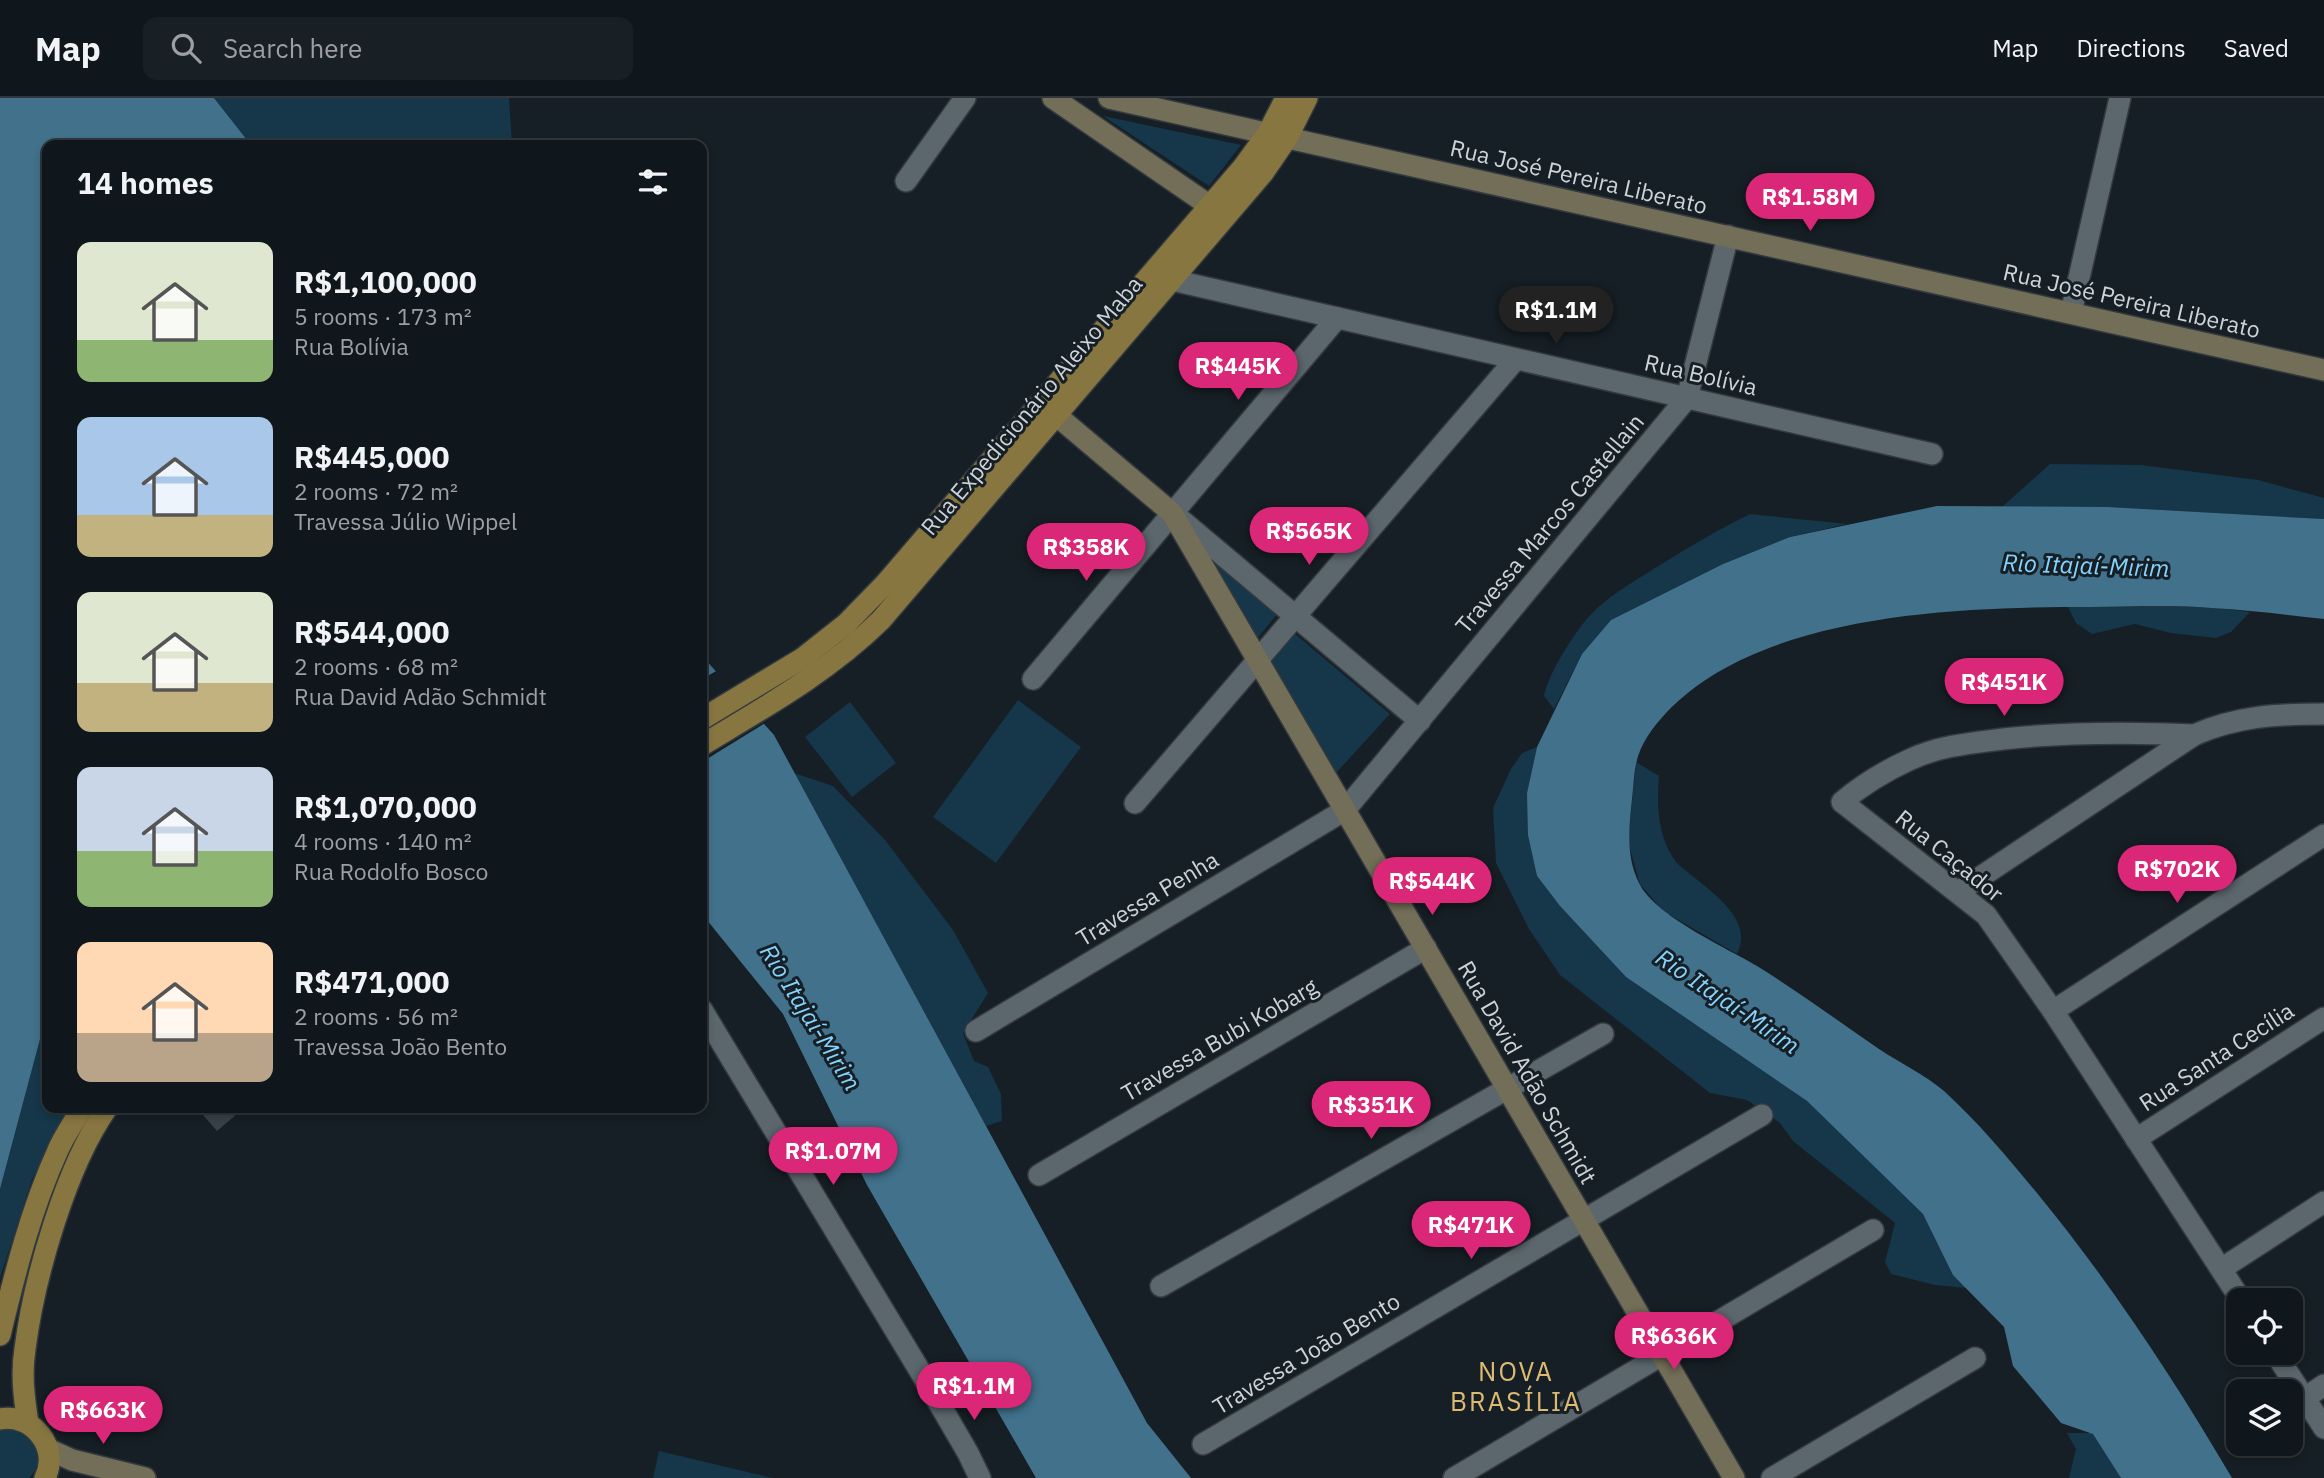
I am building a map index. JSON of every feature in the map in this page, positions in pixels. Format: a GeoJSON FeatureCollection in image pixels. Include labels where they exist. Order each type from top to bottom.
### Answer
{"type":"FeatureCollection","features":[{"type":"Feature","properties":{"kind":"main road"},"geometry":{"type":"LineString","coordinates":[[1053,98],[1210,206]]}},
{"type":"Feature","properties":{"kind":"main road","name":"Rua José Pereira Liberato"},"geometry":{"type":"LineString","coordinates":[[1109,98],[2324,370]]}},
{"type":"Feature","properties":{"kind":"main road"},"geometry":{"type":"LineString","coordinates":[[1277,135],[1286,98]]}},
{"type":"Feature","properties":{"kind":"main road"},"geometry":{"type":"LineString","coordinates":[[1277,135],[1307,98]]}},
{"type":"Feature","properties":{"kind":"main road","name":"Rua Expedicionário Aleixo Maba"},"geometry":{"type":"LineString","coordinates":[[707,742],[839,659],[881,620],[1210,206],[1244,166],[1277,135]]}},
{"type":"Feature","properties":{"kind":"main road","name":"Rua Expedicionário Aleixo Maba"},"geometry":{"type":"LineString","coordinates":[[707,716],[784,669],[846,624],[1172,280],[1263,173],[1277,135]]}},
{"type":"Feature","properties":{"kind":"main road","name":"Rua David Adão Schmidt"},"geometry":{"type":"LineString","coordinates":[[1049,409],[1172,513],[1734,1478]]}},
{"type":"Feature","properties":{"kind":"main road"},"geometry":{"type":"LineString","coordinates":[[0,1335],[16,1270],[38,1201],[58,1149],[79,1113]]}},
{"type":"Feature","properties":{"kind":"main road"},"geometry":{"type":"LineString","coordinates":[[28,1423],[23,1385],[24,1350],[47,1250],[78,1162],[104,1113]]}},
{"type":"Feature","properties":{"kind":"main road"},"geometry":{"type":"LineString","coordinates":[[0,1419],[17,1419],[28,1423],[44,1438],[50,1460],[45,1478]]}},
{"type":"Feature","properties":{"kind":"main road"},"geometry":{"type":"LineString","coordinates":[[48,1449],[72,1460],[145,1478]]}},
{"type":"Feature","properties":{"kind":"street"},"geometry":{"type":"LineString","coordinates":[[906,181],[965,98]]}},
{"type":"Feature","properties":{"kind":"street"},"geometry":{"type":"LineString","coordinates":[[2071,313],[2120,98]]}},
{"type":"Feature","properties":{"kind":"street","name":"Travessa Marcos Castellain"},"geometry":{"type":"LineString","coordinates":[[1345,810],[1687,398],[1728,236]]}},
{"type":"Feature","properties":{"kind":"street","name":"Rua Bolívia"},"geometry":{"type":"LineString","coordinates":[[1172,280],[1932,454]]}},
{"type":"Feature","properties":{"kind":"street"},"geometry":{"type":"LineString","coordinates":[[1033,679],[1336,317]]}},
{"type":"Feature","properties":{"kind":"street"},"geometry":{"type":"LineString","coordinates":[[1135,803],[1516,359]]}},
{"type":"Feature","properties":{"kind":"street"},"geometry":{"type":"LineString","coordinates":[[1172,513],[1420,721]]}},
{"type":"Feature","properties":{"kind":"street"},"geometry":{"type":"LineString","coordinates":[[1958,892],[2194,735],[2220,724],[2259,716],[2324,714]]}},
{"type":"Feature","properties":{"kind":"street","name":"Rua Caçador"},"geometry":{"type":"LineString","coordinates":[[2194,735],[2132,732],[2053,734],[1961,744],[1911,759],[1863,785],[1842,802],[1986,915],[2053,1011],[2233,1288]]}},
{"type":"Feature","properties":{"kind":"street","name":"Travessa Penha"},"geometry":{"type":"LineString","coordinates":[[976,1031],[1345,810]]}},
{"type":"Feature","properties":{"kind":"street"},"geometry":{"type":"LineString","coordinates":[[2053,1011],[2324,835]]}},
{"type":"Feature","properties":{"kind":"street","name":"Travessa Bubi Kobarg"},"geometry":{"type":"LineString","coordinates":[[1038,1175],[1426,948]]}},
{"type":"Feature","properties":{"kind":"street"},"geometry":{"type":"LineString","coordinates":[[707,1018],[929,1386],[980,1478]]}},
{"type":"Feature","properties":{"kind":"street","name":"Rua Santa Cecília"},"geometry":{"type":"LineString","coordinates":[[2136,1139],[2324,1018]]}},
{"type":"Feature","properties":{"kind":"street"},"geometry":{"type":"LineString","coordinates":[[1161,1286],[1603,1034]]}},
{"type":"Feature","properties":{"kind":"street","name":"Travessa João Bento"},"geometry":{"type":"LineString","coordinates":[[1203,1444],[1762,1115]]}},
{"type":"Feature","properties":{"kind":"street"},"geometry":{"type":"LineString","coordinates":[[2221,1269],[2324,1202]]}},
{"type":"Feature","properties":{"kind":"street"},"geometry":{"type":"LineString","coordinates":[[1454,1478],[1873,1230]]}},
{"type":"Feature","properties":{"kind":"street"},"geometry":{"type":"LineString","coordinates":[[1772,1478],[1975,1358]]}},
{"type":"Feature","properties":{"kind":"street"},"geometry":{"type":"LineString","coordinates":[[2284,1365],[2324,1428]]}},
{"type":"Feature","properties":{"kind":"street"},"geometry":{"type":"LineString","coordinates":[[2305,1398],[2324,1385]]}},
{"type":"Feature","properties":{"kind":"shaded area"},"geometry":{"type":"Polygon","coordinates":[[[214,98],[509,98],[512,140],[247,140],[214,98]]]}},
{"type":"Feature","properties":{"kind":"shaded area"},"geometry":{"type":"Polygon","coordinates":[[[1103,116],[1241,145],[1209,186],[1103,116]]]}},
{"type":"Feature","properties":{"kind":"shaded area"},"geometry":{"type":"Polygon","coordinates":[[[2050,464],[2141,465],[2258,480],[2324,498],[2324,519],[2108,507],[2002,507],[2050,464]]]}},
{"type":"Feature","properties":{"kind":"shaded area"},"geometry":{"type":"Polygon","coordinates":[[[1750,514],[1847,524],[1790,537],[1723,564],[1611,620],[1582,654],[1554,709],[1544,696],[1551,677],[1567,646],[1593,612],[1655,568],[1750,514]]]}},
{"type":"Feature","properties":{"kind":"shaded area"},"geometry":{"type":"Polygon","coordinates":[[[1202,549],[1278,613],[1256,640],[1202,549]]]}},
{"type":"Feature","properties":{"kind":"shaded area"},"geometry":{"type":"Polygon","coordinates":[[[2068,607],[2209,607],[2250,612],[2231,632],[2216,638],[2171,633],[2135,624],[2092,634],[2076,623],[2068,607]]]}},
{"type":"Feature","properties":{"kind":"shaded area"},"geometry":{"type":"Polygon","coordinates":[[[1294,633],[1390,714],[1336,773],[1268,662],[1294,633]]]}},
{"type":"Feature","properties":{"kind":"shaded area"},"geometry":{"type":"Polygon","coordinates":[[[1018,700],[1081,747],[996,863],[933,817],[1018,700]]]}},
{"type":"Feature","properties":{"kind":"shaded area"},"geometry":{"type":"Polygon","coordinates":[[[850,702],[896,763],[852,797],[805,737],[850,702]]]}},
{"type":"Feature","properties":{"kind":"shaded area"},"geometry":{"type":"Polygon","coordinates":[[[1537,747],[1527,793],[1537,876],[1560,906],[1626,977],[1807,1101],[1923,1214],[1967,1288],[1935,1285],[1891,1274],[1885,1262],[1895,1223],[1793,1141],[1780,1123],[1747,1100],[1710,1093],[1560,975],[1529,929],[1496,863],[1493,808],[1511,769],[1522,753],[1537,747]]]}},
{"type":"Feature","properties":{"kind":"shaded area"},"geometry":{"type":"Polygon","coordinates":[[[1636,762],[1659,776],[1658,808],[1661,829],[1675,861],[1719,899],[1736,919],[1741,942],[1737,954],[1663,911],[1640,884],[1628,842],[1636,762]]]}},
{"type":"Feature","properties":{"kind":"shaded area"},"geometry":{"type":"Polygon","coordinates":[[[794,773],[833,786],[885,840],[953,930],[988,993],[963,1033],[974,1061],[988,1067],[1001,1094],[1002,1121],[986,1126],[794,773]]]}},
{"type":"Feature","properties":{"kind":"shaded area"},"geometry":{"type":"Polygon","coordinates":[[[42,1032],[42,1113],[65,1113],[32,1179],[0,1278],[0,1189],[42,1032]]]}},
{"type":"Feature","properties":{"kind":"shaded area"},"geometry":{"type":"Polygon","coordinates":[[[8,1428],[28,1433],[34,1445],[38,1461],[29,1478],[0,1478],[0,1431],[8,1428]]]}},
{"type":"Feature","properties":{"kind":"shaded area"},"geometry":{"type":"Polygon","coordinates":[[[2067,1433],[2093,1433],[2121,1478],[2069,1478],[2076,1449],[2067,1433]]]}},
{"type":"Feature","properties":{"kind":"shaded area"},"geometry":{"type":"Polygon","coordinates":[[[659,1451],[772,1478],[653,1478],[659,1451]]]}},
{"type":"Feature","properties":{"kind":"water"},"geometry":{"type":"Polygon","coordinates":[[[0,98],[214,98],[247,140],[42,140],[42,1032],[0,1189],[0,98]]]}},
{"type":"Feature","properties":{"kind":"water","name":"Rio Itajaí-Mirim"},"geometry":{"type":"Polygon","coordinates":[[[1937,506],[2108,507],[2324,519],[2324,619],[2182,607],[1984,609],[1866,622],[1808,635],[1754,654],[1706,679],[1666,713],[1644,743],[1635,767],[1630,825],[1634,871],[1647,895],[1675,919],[1773,976],[1879,1049],[1928,1079],[1969,1115],[2026,1180],[2090,1261],[2164,1368],[2232,1478],[2121,1478],[2093,1434],[2061,1423],[2013,1366],[2004,1327],[1953,1275],[1923,1214],[1807,1101],[1626,977],[1560,906],[1537,876],[1528,835],[1527,793],[1537,747],[1582,654],[1611,620],[1723,564],[1790,537],[1937,506]]]}},
{"type":"Feature","properties":{"kind":"water","name":"Rio Itajaí-Mirim"},"geometry":{"type":"Polygon","coordinates":[[[707,661],[774,735],[1147,1423],[1191,1478],[1036,1478],[867,1185],[783,1014],[707,920],[707,661]]]}},
{"type":"Feature","properties":{"kind":"pier"},"geometry":{"type":"Polygon","coordinates":[[[718,670],[767,722],[707,759],[707,676],[718,670]]]}},
{"type":"Feature","properties":{"kind":"building"},"geometry":{"type":"Polygon","coordinates":[[[201,1113],[238,1113],[217,1131],[201,1113]]]}},
{"type":"Feature","properties":{"kind":"district","name":"NOVA BRASÍLIA"},"geometry":{"type":"Point","coordinates":[1516,1386]}}]}
